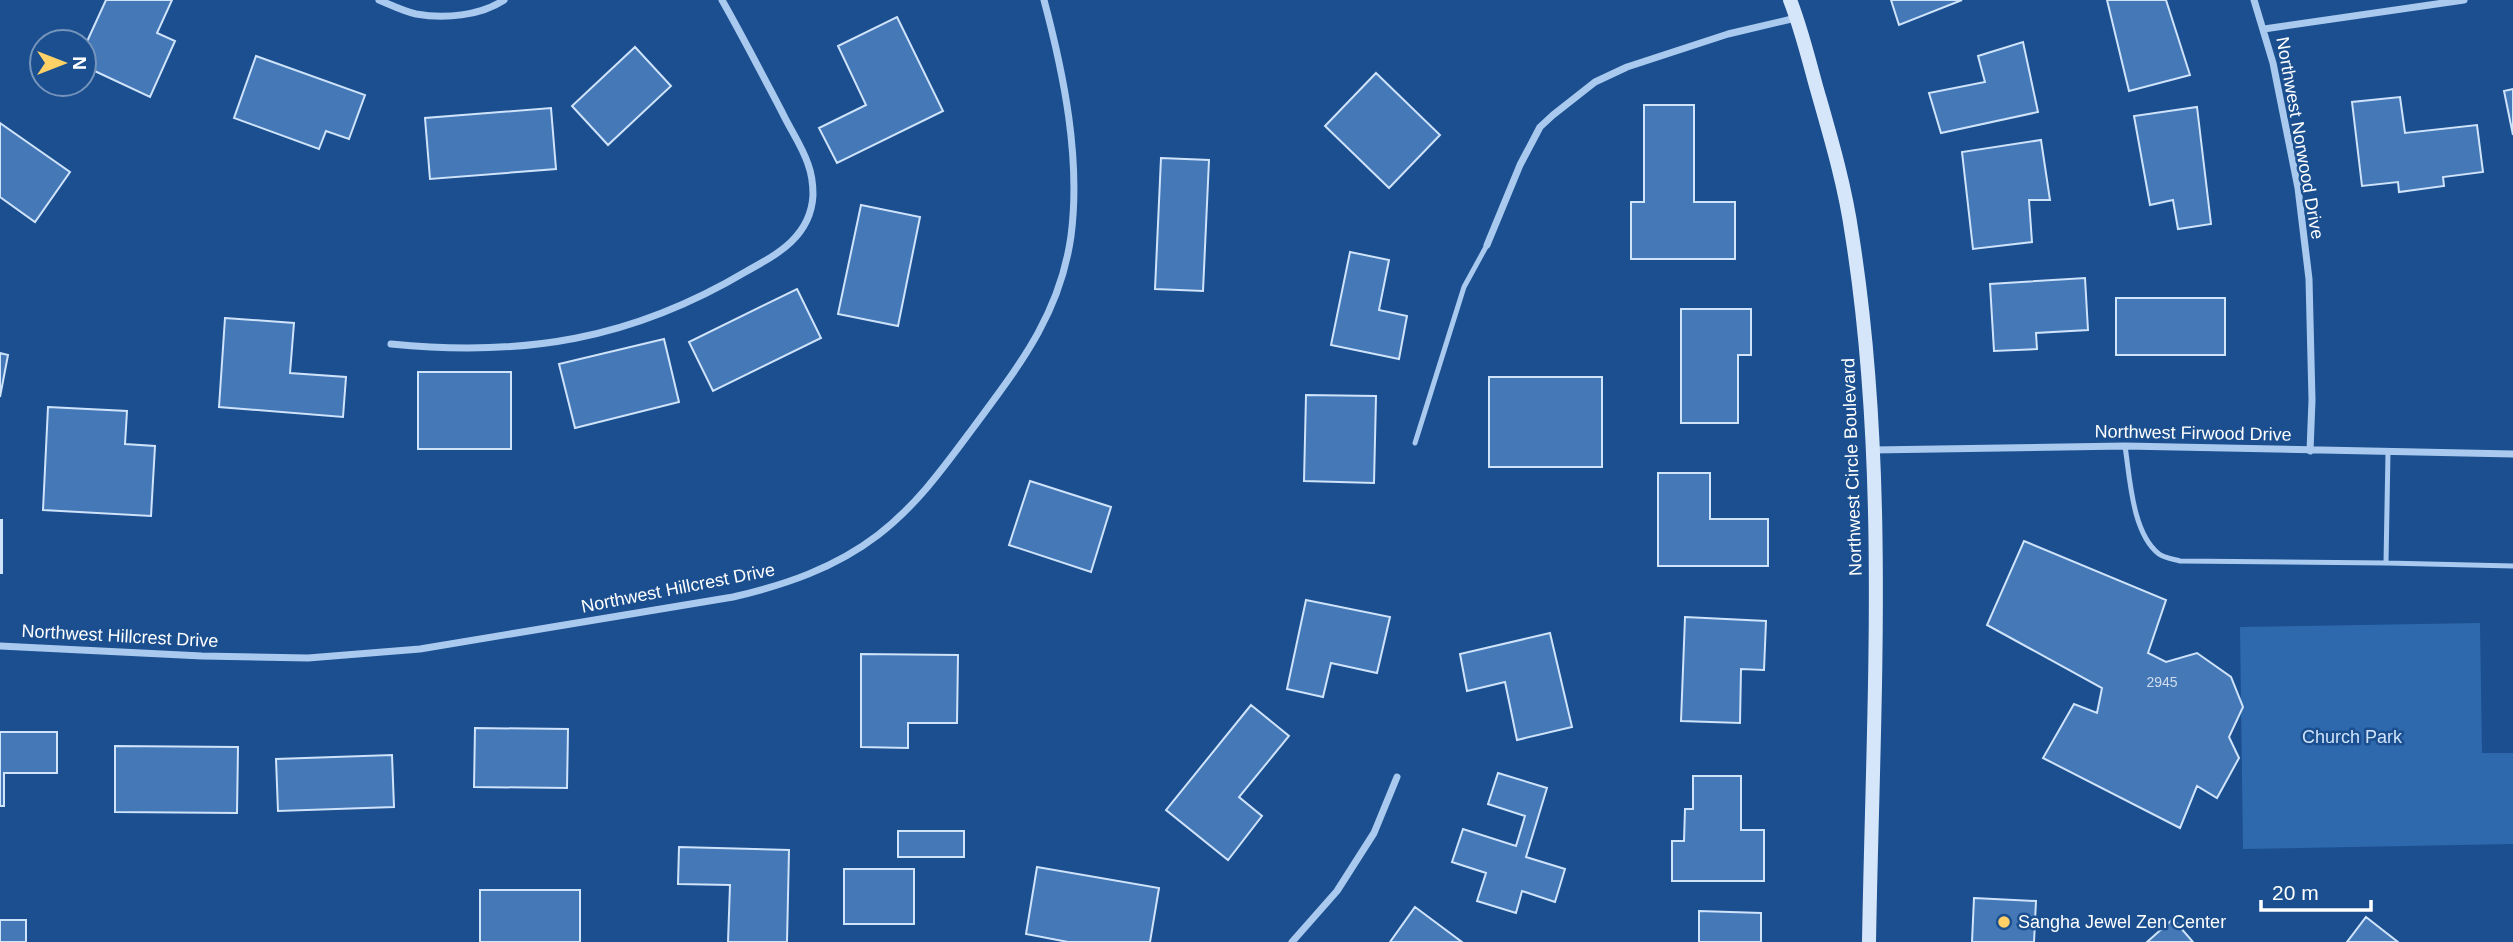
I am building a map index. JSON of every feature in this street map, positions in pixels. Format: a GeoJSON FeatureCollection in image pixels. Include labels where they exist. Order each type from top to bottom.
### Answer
{"type":"FeatureCollection","features":[{"type":"Feature","properties":{"kind":"main road","name":"Northwest Circle Boulevard"},"geometry":{"type":"LineString","coordinates":[[1790,0],[1831,136],[1852,233],[1867,353],[1873,450],[1875,567],[1869,942]]}},
{"type":"Feature","properties":{"kind":"street"},"geometry":{"type":"LineString","coordinates":[[379,0],[414,14],[440,17],[466,14],[504,0]]}},
{"type":"Feature","properties":{"kind":"street"},"geometry":{"type":"LineString","coordinates":[[391,344],[445,349],[527,347],[597,335],[671,311],[718,289],[786,248],[800,233],[809,215],[813,195],[809,165],[722,0]]}},
{"type":"Feature","properties":{"kind":"street","name":"Northwest Hillcrest Drive"},"geometry":{"type":"LineString","coordinates":[[0,646],[202,656],[308,658],[420,649],[733,597],[783,585],[822,569],[877,536],[924,493],[1029,352],[1048,315],[1062,276],[1071,236],[1069,122],[1062,66],[1044,0]]}},
{"type":"Feature","properties":{"kind":"street","name":"Northwest Norwood Drive"},"geometry":{"type":"LineString","coordinates":[[2254,0],[2273,63],[2298,188],[2309,279],[2310,451]]}},
{"type":"Feature","properties":{"kind":"street"},"geometry":{"type":"LineString","coordinates":[[2264,29],[2464,0]]}},
{"type":"Feature","properties":{"kind":"street"},"geometry":{"type":"LineString","coordinates":[[1487,245],[1520,165],[1541,127],[1595,82],[1627,67],[1703,42],[1797,18]]}},
{"type":"Feature","properties":{"kind":"street","name":"Northwest Firwood Drive"},"geometry":{"type":"LineString","coordinates":[[1873,450],[2125,446],[2513,454]]}},
{"type":"Feature","properties":{"kind":"street"},"geometry":{"type":"LineString","coordinates":[[1292,942],[1345,879],[1374,833],[1397,777]]}},
{"type":"Feature","properties":{"kind":"lane"},"geometry":{"type":"LineString","coordinates":[[1415,443],[1464,287],[1487,245]]}},
{"type":"Feature","properties":{"kind":"lane"},"geometry":{"type":"LineString","coordinates":[[2125,446],[2132,493],[2143,536],[2160,556],[2180,561],[2513,566]]}},
{"type":"Feature","properties":{"kind":"lane"},"geometry":{"type":"LineString","coordinates":[[2386,564],[2388,452]]}},
{"type":"Feature","properties":{"kind":"green space","name":"Church Park"},"geometry":{"type":"Polygon","coordinates":[[[2480,623],[2482,753],[2513,753],[2513,844],[2243,849],[2240,627],[2480,623]]]}},
{"type":"Feature","properties":{"kind":"building"},"geometry":{"type":"Polygon","coordinates":[[[106,0],[172,0],[157,33],[175,41],[150,97],[98,73],[98,28],[93,28],[106,0]]]}},
{"type":"Feature","properties":{"kind":"building"},"geometry":{"type":"Polygon","coordinates":[[[1891,0],[1962,0],[1899,25],[1891,0]]]}},
{"type":"Feature","properties":{"kind":"building"},"geometry":{"type":"Polygon","coordinates":[[[2107,0],[2166,0],[2190,75],[2129,91],[2107,0]]]}},
{"type":"Feature","properties":{"kind":"building"},"geometry":{"type":"Polygon","coordinates":[[[897,17],[943,111],[837,163],[819,128],[866,105],[838,46],[897,17]]]}},
{"type":"Feature","properties":{"kind":"building"},"geometry":{"type":"Polygon","coordinates":[[[2023,42],[2038,112],[1941,133],[1929,93],[1985,82],[1978,56],[2023,42]]]}},
{"type":"Feature","properties":{"kind":"building"},"geometry":{"type":"Polygon","coordinates":[[[635,47],[671,86],[608,145],[572,106],[635,47]]]}},
{"type":"Feature","properties":{"kind":"building"},"geometry":{"type":"Polygon","coordinates":[[[256,56],[365,95],[349,139],[326,131],[319,149],[234,118],[256,56]]]}},
{"type":"Feature","properties":{"kind":"building"},"geometry":{"type":"Polygon","coordinates":[[[1376,73],[1440,135],[1389,188],[1325,126],[1376,73]]]}},
{"type":"Feature","properties":{"kind":"building"},"geometry":{"type":"Polygon","coordinates":[[[2513,89],[2513,135],[2504,91],[2513,89]]]}},
{"type":"Feature","properties":{"kind":"building"},"geometry":{"type":"Polygon","coordinates":[[[2400,97],[2405,133],[2477,125],[2483,172],[2443,177],[2444,186],[2399,192],[2398,182],[2362,186],[2352,102],[2400,97]]]}},
{"type":"Feature","properties":{"kind":"building"},"geometry":{"type":"Polygon","coordinates":[[[1644,105],[1694,105],[1694,202],[1735,202],[1735,259],[1631,259],[1631,202],[1644,202],[1644,105]]]}},
{"type":"Feature","properties":{"kind":"building"},"geometry":{"type":"Polygon","coordinates":[[[2197,107],[2211,224],[2178,229],[2173,200],[2150,205],[2134,116],[2197,107]]]}},
{"type":"Feature","properties":{"kind":"building"},"geometry":{"type":"Polygon","coordinates":[[[551,108],[556,169],[430,179],[425,118],[551,108]]]}},
{"type":"Feature","properties":{"kind":"building"},"geometry":{"type":"Polygon","coordinates":[[[0,123],[70,172],[35,222],[0,197],[0,123]]]}},
{"type":"Feature","properties":{"kind":"building"},"geometry":{"type":"Polygon","coordinates":[[[2041,140],[2050,200],[2029,200],[2032,242],[1973,249],[1962,152],[2041,140]]]}},
{"type":"Feature","properties":{"kind":"building"},"geometry":{"type":"Polygon","coordinates":[[[1161,158],[1209,160],[1203,291],[1155,289],[1161,158]]]}},
{"type":"Feature","properties":{"kind":"building"},"geometry":{"type":"Polygon","coordinates":[[[861,205],[920,217],[898,326],[838,314],[861,205]]]}},
{"type":"Feature","properties":{"kind":"building"},"geometry":{"type":"Polygon","coordinates":[[[1350,252],[1389,260],[1379,310],[1407,316],[1399,359],[1331,345],[1350,252]]]}},
{"type":"Feature","properties":{"kind":"building"},"geometry":{"type":"Polygon","coordinates":[[[2085,278],[2088,330],[2036,333],[2037,349],[1994,351],[1990,284],[2085,278]]]}},
{"type":"Feature","properties":{"kind":"building"},"geometry":{"type":"Polygon","coordinates":[[[797,289],[821,338],[713,391],[689,342],[797,289]]]}},
{"type":"Feature","properties":{"kind":"building"},"geometry":{"type":"Polygon","coordinates":[[[2116,298],[2225,298],[2225,355],[2116,355],[2116,298]]]}},
{"type":"Feature","properties":{"kind":"building"},"geometry":{"type":"Polygon","coordinates":[[[1681,309],[1751,309],[1751,355],[1738,355],[1738,423],[1681,423],[1681,309]]]}},
{"type":"Feature","properties":{"kind":"building"},"geometry":{"type":"Polygon","coordinates":[[[225,318],[294,323],[290,373],[346,377],[343,417],[219,407],[225,318]]]}},
{"type":"Feature","properties":{"kind":"building"},"geometry":{"type":"Polygon","coordinates":[[[664,339],[679,402],[575,428],[559,364],[664,339]]]}},
{"type":"Feature","properties":{"kind":"building"},"geometry":{"type":"Polygon","coordinates":[[[0,353],[8,355],[0,397],[0,353]]]}},
{"type":"Feature","properties":{"kind":"building"},"geometry":{"type":"Polygon","coordinates":[[[418,372],[511,372],[511,449],[418,449],[418,372]]]}},
{"type":"Feature","properties":{"kind":"building"},"geometry":{"type":"Polygon","coordinates":[[[1489,377],[1602,377],[1602,467],[1489,467],[1489,377]]]}},
{"type":"Feature","properties":{"kind":"building"},"geometry":{"type":"Polygon","coordinates":[[[1306,395],[1376,396],[1374,483],[1304,481],[1306,395]]]}},
{"type":"Feature","properties":{"kind":"building"},"geometry":{"type":"Polygon","coordinates":[[[48,407],[127,411],[125,444],[155,446],[151,516],[43,510],[48,407]]]}},
{"type":"Feature","properties":{"kind":"building"},"geometry":{"type":"Polygon","coordinates":[[[1658,473],[1710,473],[1710,519],[1768,519],[1768,566],[1658,566],[1658,473]]]}},
{"type":"Feature","properties":{"kind":"building"},"geometry":{"type":"Polygon","coordinates":[[[1030,481],[1111,507],[1091,572],[1009,545],[1030,481]]]}},
{"type":"Feature","properties":{"kind":"building"},"geometry":{"type":"Polygon","coordinates":[[[2,520],[2,573],[0,573],[2,520]]]}},
{"type":"Feature","properties":{"kind":"building"},"geometry":{"type":"Polygon","coordinates":[[[2024,541],[2166,600],[2148,653],[2166,662],[2197,653],[2231,677],[2243,707],[2229,737],[2239,758],[2217,798],[2197,786],[2180,828],[2043,758],[2074,704],[2097,713],[2102,688],[1987,625],[2024,541]]]}},
{"type":"Feature","properties":{"kind":"building"},"geometry":{"type":"Polygon","coordinates":[[[1306,600],[1390,617],[1377,673],[1331,663],[1323,697],[1287,689],[1306,600]]]}},
{"type":"Feature","properties":{"kind":"building"},"geometry":{"type":"Polygon","coordinates":[[[1685,617],[1766,621],[1764,670],[1741,669],[1740,723],[1681,721],[1685,617]]]}},
{"type":"Feature","properties":{"kind":"building"},"geometry":{"type":"Polygon","coordinates":[[[1550,633],[1572,727],[1517,740],[1505,682],[1467,691],[1460,654],[1550,633]]]}},
{"type":"Feature","properties":{"kind":"building"},"geometry":{"type":"Polygon","coordinates":[[[861,654],[958,655],[957,723],[908,723],[908,748],[861,747],[861,654]]]}},
{"type":"Feature","properties":{"kind":"building"},"geometry":{"type":"Polygon","coordinates":[[[1251,705],[1289,736],[1239,797],[1262,816],[1228,860],[1166,810],[1251,705]]]}},
{"type":"Feature","properties":{"kind":"building"},"geometry":{"type":"Polygon","coordinates":[[[475,728],[568,729],[567,788],[474,787],[475,728]]]}},
{"type":"Feature","properties":{"kind":"building"},"geometry":{"type":"Polygon","coordinates":[[[0,732],[57,732],[57,773],[4,773],[4,806],[0,806],[0,732]]]}},
{"type":"Feature","properties":{"kind":"building"},"geometry":{"type":"Polygon","coordinates":[[[115,746],[238,747],[237,813],[115,812],[115,746]]]}},
{"type":"Feature","properties":{"kind":"building"},"geometry":{"type":"Polygon","coordinates":[[[392,755],[394,807],[278,811],[276,759],[392,755]]]}},
{"type":"Feature","properties":{"kind":"building"},"geometry":{"type":"Polygon","coordinates":[[[1498,773],[1547,788],[1526,857],[1565,869],[1555,902],[1522,891],[1516,913],[1477,901],[1486,873],[1452,862],[1463,829],[1516,846],[1525,816],[1488,804],[1498,773]]]}},
{"type":"Feature","properties":{"kind":"building"},"geometry":{"type":"Polygon","coordinates":[[[1693,776],[1741,776],[1741,830],[1764,830],[1764,881],[1672,881],[1672,841],[1684,841],[1685,809],[1693,809],[1693,776]]]}},
{"type":"Feature","properties":{"kind":"building"},"geometry":{"type":"Polygon","coordinates":[[[898,831],[964,831],[964,857],[898,857],[898,831]]]}},
{"type":"Feature","properties":{"kind":"building"},"geometry":{"type":"Polygon","coordinates":[[[679,847],[789,850],[787,942],[728,942],[730,885],[678,884],[679,847]]]}},
{"type":"Feature","properties":{"kind":"building"},"geometry":{"type":"Polygon","coordinates":[[[1037,867],[1159,888],[1150,942],[1068,942],[1026,934],[1037,867]]]}},
{"type":"Feature","properties":{"kind":"building"},"geometry":{"type":"Polygon","coordinates":[[[844,869],[914,869],[914,924],[844,924],[844,869]]]}},
{"type":"Feature","properties":{"kind":"building"},"geometry":{"type":"Polygon","coordinates":[[[480,890],[580,890],[580,942],[480,942],[480,890]]]}},
{"type":"Feature","properties":{"kind":"building","name":"Sangha Jewel Zen Center"},"geometry":{"type":"Polygon","coordinates":[[[1974,898],[2036,901],[2034,942],[1972,942],[1974,898]]]}},
{"type":"Feature","properties":{"kind":"building"},"geometry":{"type":"Polygon","coordinates":[[[1415,907],[1462,942],[1390,942],[1415,907]]]}},
{"type":"Feature","properties":{"kind":"building"},"geometry":{"type":"Polygon","coordinates":[[[1699,911],[1761,913],[1761,942],[1699,942],[1699,911]]]}},
{"type":"Feature","properties":{"kind":"building"},"geometry":{"type":"Polygon","coordinates":[[[2366,917],[2398,942],[2347,942],[2366,917]]]}},
{"type":"Feature","properties":{"kind":"building"},"geometry":{"type":"Polygon","coordinates":[[[2173,919],[2193,942],[2147,942],[2173,919]]]}},
{"type":"Feature","properties":{"kind":"building"},"geometry":{"type":"Polygon","coordinates":[[[0,920],[26,920],[26,942],[0,942],[0,920]]]}},
{"type":"Feature","properties":{"kind":"place","name":"Sangha Jewel Zen Center"},"geometry":{"type":"Point","coordinates":[2004,922]}}]}
